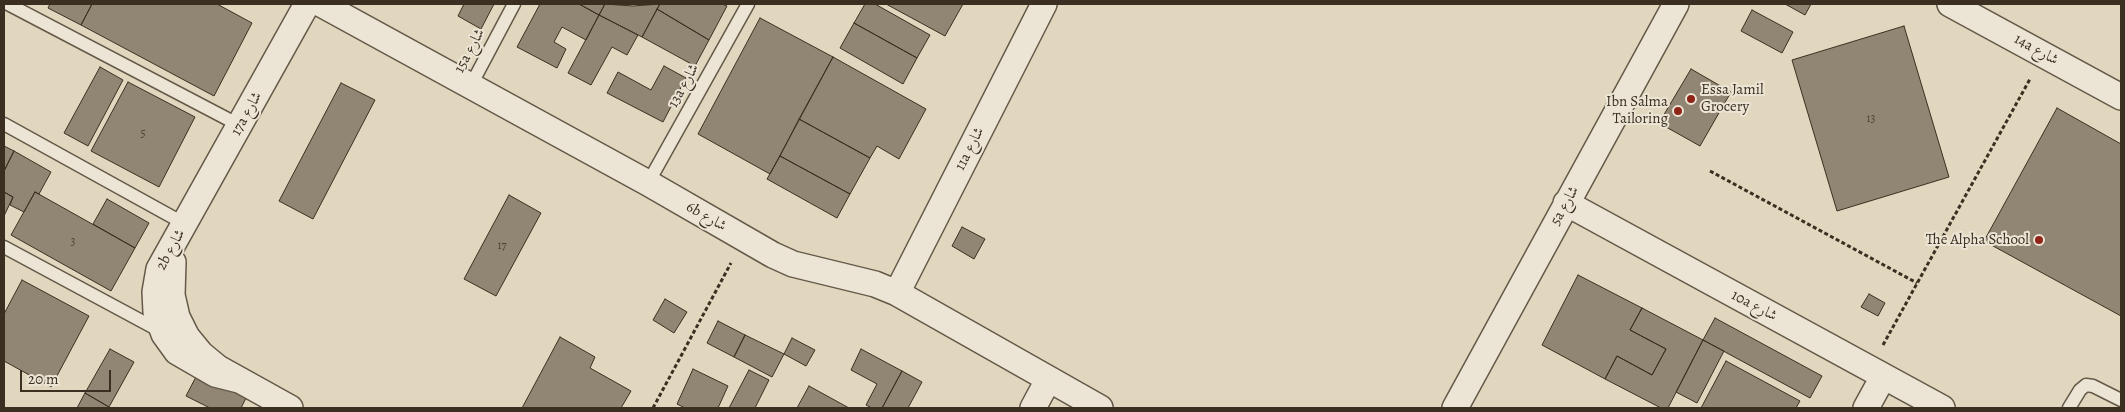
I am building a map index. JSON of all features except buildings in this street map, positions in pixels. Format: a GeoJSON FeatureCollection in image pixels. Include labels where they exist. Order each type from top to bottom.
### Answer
{"type":"FeatureCollection","features":[{"type":"Feature","properties":{"kind":"street","name":"17a شارع"},"geometry":{"type":"LineString","coordinates":[[185,224],[307,4]]}},
{"type":"Feature","properties":{"kind":"street","name":"6b شارع"},"geometry":{"type":"LineString","coordinates":[[321,4],[793,264],[875,284],[897,293],[1100,408]]}},
{"type":"Feature","properties":{"kind":"street","name":"11a شارع"},"geometry":{"type":"LineString","coordinates":[[897,293],[1044,4]]}},
{"type":"Feature","properties":{"kind":"street","name":"5a شارع"},"geometry":{"type":"LineString","coordinates":[[1455,408],[1676,4]]}},
{"type":"Feature","properties":{"kind":"street","name":"14a شارع"},"geometry":{"type":"LineString","coordinates":[[1950,4],[2121,97]]}},
{"type":"Feature","properties":{"kind":"street","name":"10a شارع"},"geometry":{"type":"LineString","coordinates":[[1566,203],[1942,408]]}},
{"type":"Feature","properties":{"kind":"street","name":"2b شارع"},"geometry":{"type":"LineString","coordinates":[[185,224],[167,252],[159,269],[155,292],[156,312],[164,334],[177,352],[215,374],[239,380]]}},
{"type":"Feature","properties":{"kind":"street","name":"2b شارع"},"geometry":{"type":"LineString","coordinates":[[185,224],[171,273],[172,295],[177,317],[187,337],[201,354],[239,380],[290,408]]}},
{"type":"Feature","properties":{"kind":"street"},"geometry":{"type":"LineString","coordinates":[[1866,408],[1876,373]]}},
{"type":"Feature","properties":{"kind":"street"},"geometry":{"type":"LineString","coordinates":[[1033,408],[1048,380]]}},
{"type":"Feature","properties":{"kind":"lane"},"geometry":{"type":"LineString","coordinates":[[8,4],[241,126]]}},
{"type":"Feature","properties":{"kind":"lane","name":"15a شارع"},"geometry":{"type":"LineString","coordinates":[[470,86],[514,4]]}},
{"type":"Feature","properties":{"kind":"lane","name":"13a شارع"},"geometry":{"type":"LineString","coordinates":[[648,184],[748,4]]}},
{"type":"Feature","properties":{"kind":"lane"},"geometry":{"type":"LineString","coordinates":[[4,124],[185,224]]}},
{"type":"Feature","properties":{"kind":"lane"},"geometry":{"type":"LineString","coordinates":[[4,247],[164,334]]}},
{"type":"Feature","properties":{"kind":"lane"},"geometry":{"type":"LineString","coordinates":[[2070,408],[2080,390],[2086,385],[2093,386],[2121,400]]}},
{"type":"Feature","properties":{"kind":"path"},"geometry":{"type":"LineString","coordinates":[[1876,373],[1917,283],[2043,54]]}},
{"type":"Feature","properties":{"kind":"path"},"geometry":{"type":"LineString","coordinates":[[1710,171],[1917,283]]}},
{"type":"Feature","properties":{"kind":"path"},"geometry":{"type":"LineString","coordinates":[[653,408],[745,238]]}},
{"type":"Feature","properties":{"kind":"place","name":"Essa Jamil Grocery"},"geometry":{"type":"Point","coordinates":[1691,99]}},
{"type":"Feature","properties":{"kind":"place","name":"Ibn Salma Tailoring"},"geometry":{"type":"Point","coordinates":[1678,111]}},
{"type":"Feature","properties":{"kind":"place","name":"The Alpha School"},"geometry":{"type":"Point","coordinates":[2039,240]}}]}
